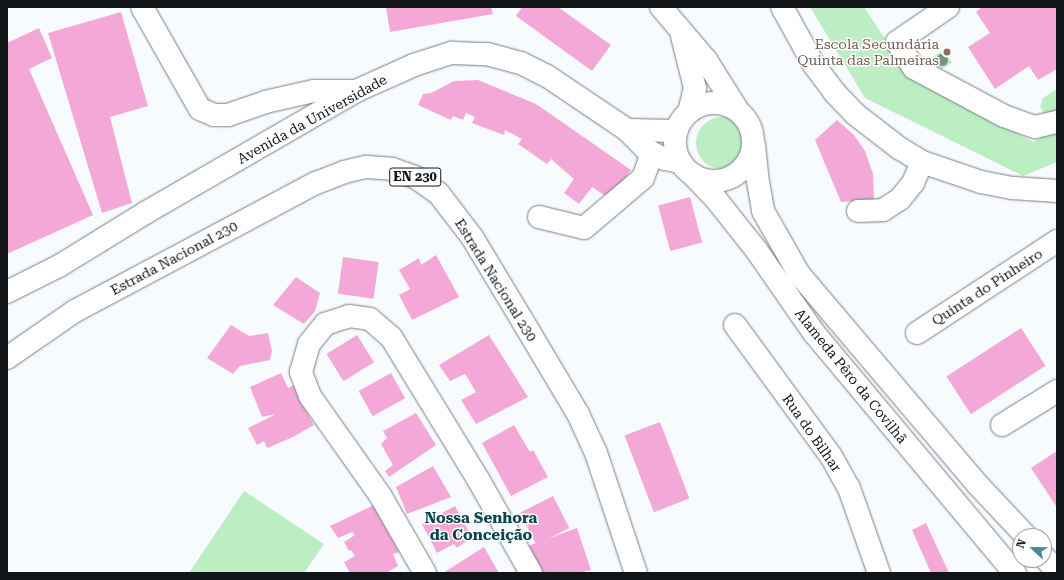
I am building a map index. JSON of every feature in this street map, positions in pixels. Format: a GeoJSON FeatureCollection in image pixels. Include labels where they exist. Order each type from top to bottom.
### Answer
{"type":"FeatureCollection","features":[{"type":"Feature","properties":{"kind":"main road"},"geometry":{"type":"LineString","coordinates":[[142,7],[200,109],[214,115],[228,115],[265,102],[314,91],[356,91]]}},
{"type":"Feature","properties":{"kind":"main road"},"geometry":{"type":"LineString","coordinates":[[661,7],[681,33],[688,55],[694,88],[689,112]]}},
{"type":"Feature","properties":{"kind":"main road"},"geometry":{"type":"LineString","coordinates":[[782,7],[814,65],[834,92],[855,114],[881,135],[922,162],[981,182],[1013,188],[1057,191]]}},
{"type":"Feature","properties":{"kind":"main road"},"geometry":{"type":"LineString","coordinates":[[948,7],[897,42],[914,68],[1004,116],[1034,126],[1057,122]]}},
{"type":"Feature","properties":{"kind":"main road","name":"Alameda Pêro da Covilhã"},"geometry":{"type":"LineString","coordinates":[[681,33],[706,60],[737,109],[751,125],[763,211],[799,274],[974,480],[1019,528]]}},
{"type":"Feature","properties":{"kind":"main road","name":"Avenida da Universidade"},"geometry":{"type":"LineString","coordinates":[[7,292],[59,266],[145,213],[356,91],[414,65],[452,53],[487,54],[521,63],[547,76],[627,130],[652,153],[686,168]]}},
{"type":"Feature","properties":{"kind":"main road"},"geometry":{"type":"LineString","coordinates":[[737,109],[726,104],[713,102],[700,105],[689,112],[681,120],[676,131],[675,152],[686,168],[705,180],[718,181],[731,177],[742,170],[750,158],[754,146]]}},
{"type":"Feature","properties":{"kind":"main road"},"geometry":{"type":"LineString","coordinates":[[627,130],[676,131]]}},
{"type":"Feature","properties":{"kind":"main road"},"geometry":{"type":"LineString","coordinates":[[539,217],[584,228],[643,178],[652,153]]}},
{"type":"Feature","properties":{"kind":"main road"},"geometry":{"type":"LineString","coordinates":[[858,211],[883,210],[900,199],[913,183],[922,162]]}},
{"type":"Feature","properties":{"kind":"main road","name":"Estrada Nacional 230"},"geometry":{"type":"LineString","coordinates":[[7,358],[75,311],[316,183],[344,172],[366,167],[392,169],[415,177],[439,194],[472,237],[578,414],[596,453],[636,573]]}},
{"type":"Feature","properties":{"kind":"main road","name":"Alameda Pêro da Covilhã"},"geometry":{"type":"LineString","coordinates":[[686,168],[715,198],[757,251],[814,333],[1015,573]]}},
{"type":"Feature","properties":{"kind":"main road","name":"Quinta do Pinheiro"},"geometry":{"type":"LineString","coordinates":[[917,333],[1057,241]]}},
{"type":"Feature","properties":{"kind":"main road"},"geometry":{"type":"LineString","coordinates":[[425,573],[380,495],[310,396],[301,372],[309,344],[325,324],[349,316],[370,319],[391,337],[478,479],[531,573]]}},
{"type":"Feature","properties":{"kind":"main road","name":"Rua do Bilhar"},"geometry":{"type":"LineString","coordinates":[[735,325],[831,456],[849,488],[879,573]]}},
{"type":"Feature","properties":{"kind":"main road"},"geometry":{"type":"LineString","coordinates":[[1002,426],[1057,391]]}},
{"type":"Feature","properties":{"kind":"green space"},"geometry":{"type":"Polygon","coordinates":[[[810,7],[864,7],[907,72],[1033,142],[1057,129],[1057,162],[1023,176],[865,98],[810,7]]]}},
{"type":"Feature","properties":{"kind":"green space"},"geometry":{"type":"Polygon","coordinates":[[[944,50],[952,63],[940,70],[932,57],[944,50]]]}},
{"type":"Feature","properties":{"kind":"green space"},"geometry":{"type":"Polygon","coordinates":[[[1057,89],[1057,112],[1052,115],[1044,113],[1040,107],[1043,98],[1057,89]]]}},
{"type":"Feature","properties":{"kind":"green space"},"geometry":{"type":"Polygon","coordinates":[[[722,117],[732,119],[740,125],[746,133],[748,143],[746,153],[740,161],[732,167],[722,169],[712,167],[704,161],[698,153],[696,143],[698,133],[704,125],[712,119],[722,117]]]}},
{"type":"Feature","properties":{"kind":"green space"},"geometry":{"type":"Polygon","coordinates":[[[244,491],[324,544],[304,573],[189,573],[244,491]]]}},
{"type":"Feature","properties":{"kind":"building"},"geometry":{"type":"Polygon","coordinates":[[[386,7],[491,7],[493,14],[390,32],[386,7]]]}},
{"type":"Feature","properties":{"kind":"building"},"geometry":{"type":"Polygon","coordinates":[[[522,7],[558,7],[611,45],[592,71],[516,16],[522,7]]]}},
{"type":"Feature","properties":{"kind":"building"},"geometry":{"type":"Polygon","coordinates":[[[982,7],[1056,7],[1057,69],[1038,80],[1029,66],[995,89],[968,47],[990,33],[976,12],[982,7]]]}},
{"type":"Feature","properties":{"kind":"building"},"geometry":{"type":"Polygon","coordinates":[[[121,12],[148,106],[110,117],[132,203],[102,213],[48,33],[121,12]]]}},
{"type":"Feature","properties":{"kind":"building"},"geometry":{"type":"Polygon","coordinates":[[[39,28],[52,58],[29,69],[93,215],[7,254],[7,43],[39,28]]]}},
{"type":"Feature","properties":{"kind":"building"},"geometry":{"type":"Polygon","coordinates":[[[478,80],[536,104],[631,170],[610,199],[592,187],[579,204],[564,193],[574,179],[551,159],[547,164],[518,144],[522,139],[505,130],[504,135],[472,123],[475,117],[466,113],[463,120],[453,116],[451,120],[418,105],[423,94],[431,93],[454,81],[478,80]]]}},
{"type":"Feature","properties":{"kind":"building"},"geometry":{"type":"Polygon","coordinates":[[[837,120],[854,135],[865,151],[873,174],[874,200],[841,202],[815,140],[837,120]]]}},
{"type":"Feature","properties":{"kind":"building"},"geometry":{"type":"Polygon","coordinates":[[[690,197],[702,242],[670,251],[658,206],[690,197]]]}},
{"type":"Feature","properties":{"kind":"building"},"geometry":{"type":"Polygon","coordinates":[[[436,255],[459,297],[412,320],[399,295],[410,289],[399,270],[419,258],[421,265],[436,255]]]}},
{"type":"Feature","properties":{"kind":"building"},"geometry":{"type":"Polygon","coordinates":[[[343,257],[379,262],[374,299],[338,294],[343,257]]]}},
{"type":"Feature","properties":{"kind":"building"},"geometry":{"type":"Polygon","coordinates":[[[296,277],[320,293],[315,311],[304,324],[273,305],[296,277]]]}},
{"type":"Feature","properties":{"kind":"building"},"geometry":{"type":"Polygon","coordinates":[[[231,325],[249,336],[268,333],[272,351],[270,360],[240,366],[233,374],[207,358],[231,325]]]}},
{"type":"Feature","properties":{"kind":"building"},"geometry":{"type":"Polygon","coordinates":[[[1021,328],[1046,366],[971,414],[946,376],[1021,328]]]}},
{"type":"Feature","properties":{"kind":"building"},"geometry":{"type":"Polygon","coordinates":[[[357,335],[374,362],[343,381],[326,354],[357,335]]]}},
{"type":"Feature","properties":{"kind":"building"},"geometry":{"type":"Polygon","coordinates":[[[489,335],[528,397],[476,424],[461,400],[476,392],[465,374],[450,381],[439,365],[489,335]]]}},
{"type":"Feature","properties":{"kind":"building"},"geometry":{"type":"Polygon","coordinates":[[[281,373],[288,388],[294,385],[300,401],[314,425],[293,437],[267,448],[264,441],[257,445],[248,428],[276,414],[262,417],[250,387],[281,373]]]}},
{"type":"Feature","properties":{"kind":"building"},"geometry":{"type":"Polygon","coordinates":[[[391,373],[405,398],[373,416],[359,391],[391,373]]]}},
{"type":"Feature","properties":{"kind":"building"},"geometry":{"type":"Polygon","coordinates":[[[416,413],[436,445],[389,477],[385,471],[393,465],[381,444],[387,438],[383,431],[416,413]]]}},
{"type":"Feature","properties":{"kind":"building"},"geometry":{"type":"Polygon","coordinates":[[[660,422],[689,499],[654,512],[625,436],[660,422]]]}},
{"type":"Feature","properties":{"kind":"building"},"geometry":{"type":"Polygon","coordinates":[[[514,425],[530,452],[533,450],[548,477],[511,496],[482,443],[514,425]]]}},
{"type":"Feature","properties":{"kind":"building"},"geometry":{"type":"Polygon","coordinates":[[[1057,451],[1057,505],[1056,506],[1031,468],[1057,451]]]}},
{"type":"Feature","properties":{"kind":"building"},"geometry":{"type":"Polygon","coordinates":[[[433,466],[451,497],[407,514],[396,487],[433,466]]]}},
{"type":"Feature","properties":{"kind":"building"},"geometry":{"type":"Polygon","coordinates":[[[553,496],[569,528],[536,545],[520,513],[553,496]]]}},
{"type":"Feature","properties":{"kind":"building"},"geometry":{"type":"Polygon","coordinates":[[[374,505],[399,552],[393,554],[398,566],[386,573],[350,573],[344,562],[355,556],[351,550],[349,551],[344,542],[355,535],[352,532],[338,538],[330,526],[374,505]]]}},
{"type":"Feature","properties":{"kind":"building"},"geometry":{"type":"Polygon","coordinates":[[[455,506],[472,537],[457,548],[454,544],[437,553],[422,524],[455,506]]]}},
{"type":"Feature","properties":{"kind":"building"},"geometry":{"type":"Polygon","coordinates":[[[926,523],[949,573],[931,573],[912,530],[926,523]]]}},
{"type":"Feature","properties":{"kind":"building"},"geometry":{"type":"Polygon","coordinates":[[[577,528],[591,570],[577,573],[538,573],[528,546],[577,528]]]}},
{"type":"Feature","properties":{"kind":"building"},"geometry":{"type":"Polygon","coordinates":[[[484,547],[499,573],[443,573],[484,547]]]}},
{"type":"Feature","properties":{"kind":"place","name":"Escola Secundária Quinta das Palmeiras"},"geometry":{"type":"Point","coordinates":[947,52]}},
{"type":"Feature","properties":{"kind":"district","name":"Nossa Senhora da Conceição"},"geometry":{"type":"Point","coordinates":[481,526]}}]}
